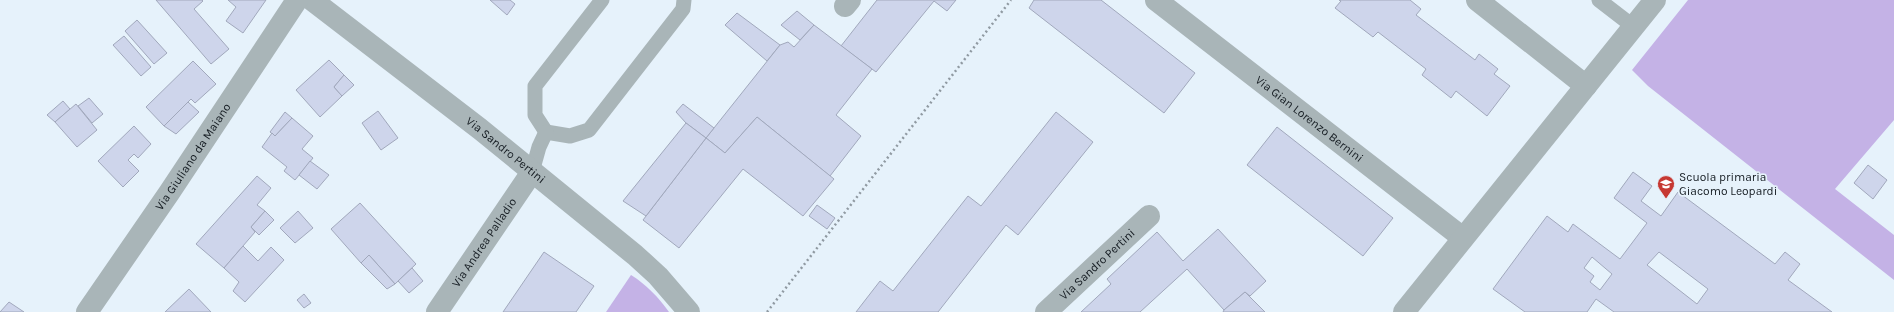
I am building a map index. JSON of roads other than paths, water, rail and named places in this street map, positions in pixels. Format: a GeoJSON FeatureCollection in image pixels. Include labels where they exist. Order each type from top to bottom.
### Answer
{"type":"FeatureCollection","features":[{"type":"Feature","properties":{"kind":"street","name":"Via Giuliano da Maiano"},"geometry":{"type":"LineString","coordinates":[[87,312],[169,193],[297,0]]}},
{"type":"Feature","properties":{"kind":"street","name":"Via Sandro Pertini"},"geometry":{"type":"LineString","coordinates":[[312,0],[480,130],[635,255],[658,276],[689,312]]}},
{"type":"Feature","properties":{"kind":"street","name":"Via Gian Lorenzo Bernini"},"geometry":{"type":"LineString","coordinates":[[1156,0],[1463,238]]}},
{"type":"Feature","properties":{"kind":"street"},"geometry":{"type":"LineString","coordinates":[[1477,0],[1586,86]]}},
{"type":"Feature","properties":{"kind":"street"},"geometry":{"type":"LineString","coordinates":[[1404,312],[1655,0]]}},
{"type":"Feature","properties":{"kind":"street","name":"Via Andrea Palladio"},"geometry":{"type":"LineString","coordinates":[[437,312],[532,172]]}},
{"type":"Feature","properties":{"kind":"street","name":"Via Sandro Pertini"},"geometry":{"type":"LineString","coordinates":[[1046,312],[1149,216]]}},
{"type":"Feature","properties":{"kind":"lane"},"geometry":{"type":"LineString","coordinates":[[602,0],[535,86],[535,115],[546,132],[570,136],[589,130],[683,9],[684,0]]}},
{"type":"Feature","properties":{"kind":"lane"},"geometry":{"type":"LineString","coordinates":[[1600,0],[1634,27]]}},
{"type":"Feature","properties":{"kind":"lane"},"geometry":{"type":"LineString","coordinates":[[532,172],[538,147],[546,132]]}},
{"type":"Feature","properties":{"kind":"place","name":"Scuola primaria Giacomo Leopardi"},"geometry":{"type":"Point","coordinates":[1666,199]}}]}
